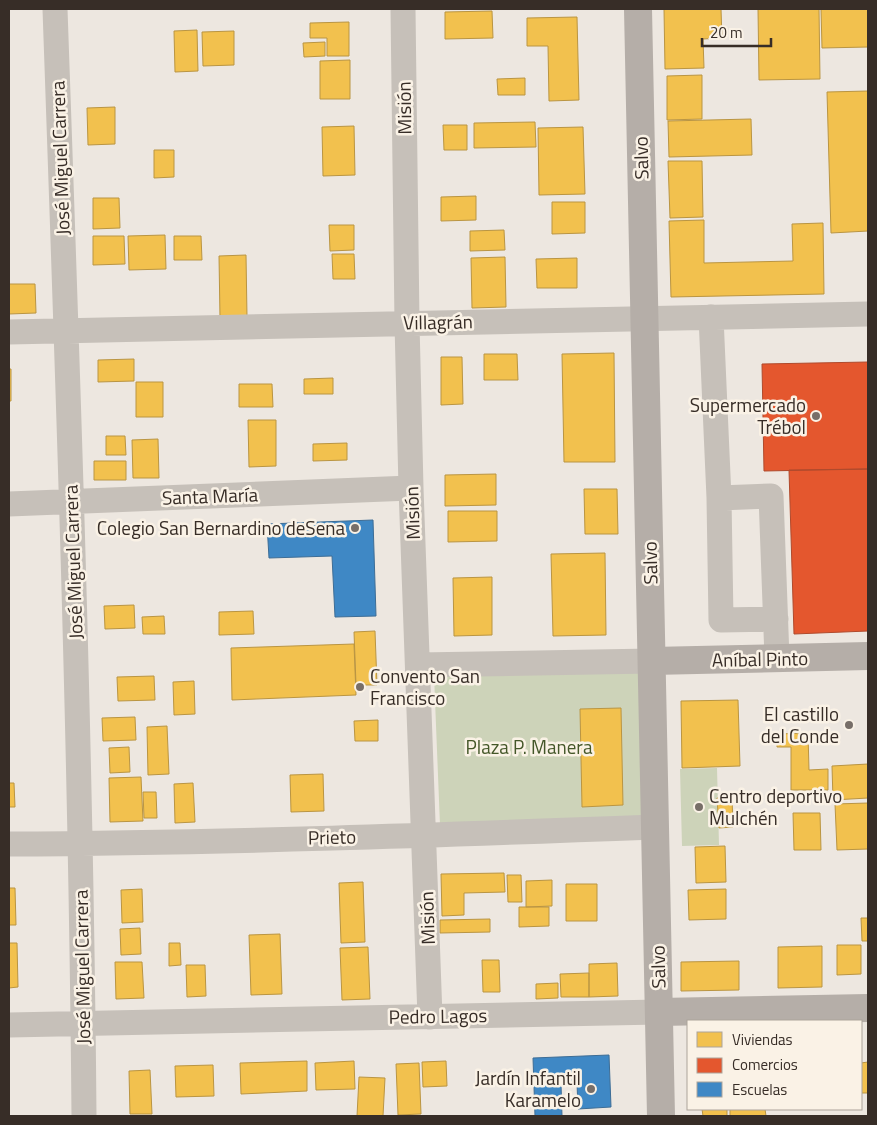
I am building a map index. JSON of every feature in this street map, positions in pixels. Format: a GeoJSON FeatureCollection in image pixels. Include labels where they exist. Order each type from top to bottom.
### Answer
{"type":"FeatureCollection","features":[{"type":"Feature","properties":{"kind":"main road","name":"Salvo"},"geometry":{"type":"LineString","coordinates":[[638,9],[661,1116]]}},
{"type":"Feature","properties":{"kind":"main road","name":"Aníbal Pinto"},"geometry":{"type":"LineString","coordinates":[[652,661],[868,656]]}},
{"type":"Feature","properties":{"kind":"main road","name":"Pedro Lagos"},"geometry":{"type":"LineString","coordinates":[[659,1012],[868,1008]]}},
{"type":"Feature","properties":{"kind":"street","name":"José Miguel Carrera"},"geometry":{"type":"LineString","coordinates":[[55,9],[80,844],[84,1116]]}},
{"type":"Feature","properties":{"kind":"street","name":"Misión"},"geometry":{"type":"LineString","coordinates":[[403,9],[411,488],[430,1017]]}},
{"type":"Feature","properties":{"kind":"street","name":"Villagrán"},"geometry":{"type":"LineString","coordinates":[[9,332],[868,314]]}},
{"type":"Feature","properties":{"kind":"street"},"geometry":{"type":"LineString","coordinates":[[711,317],[719,498],[721,620],[776,619]]}},
{"type":"Feature","properties":{"kind":"street","name":"Santa María"},"geometry":{"type":"LineString","coordinates":[[9,504],[411,488]]}},
{"type":"Feature","properties":{"kind":"street"},"geometry":{"type":"LineString","coordinates":[[719,498],[771,496],[777,658]]}},
{"type":"Feature","properties":{"kind":"street"},"geometry":{"type":"LineString","coordinates":[[418,665],[652,661]]}},
{"type":"Feature","properties":{"kind":"street","name":"Prieto"},"geometry":{"type":"LineString","coordinates":[[9,844],[80,844],[423,835],[655,827]]}},
{"type":"Feature","properties":{"kind":"street","name":"Pedro Lagos"},"geometry":{"type":"LineString","coordinates":[[9,1025],[659,1012]]}},
{"type":"Feature","properties":{"kind":"green space","name":"Plaza P. Manera"},"geometry":{"type":"Polygon","coordinates":[[[643,666],[644,819],[440,825],[434,675],[643,666]]]}},
{"type":"Feature","properties":{"kind":"green space","name":"Centro deportivo Mulchén"},"geometry":{"type":"Polygon","coordinates":[[[717,768],[719,845],[682,846],[680,769],[717,768]]]}},
{"type":"Feature","properties":{"kind":"building: Viviendas"},"geometry":{"type":"Polygon","coordinates":[[[664,9],[721,9],[722,38],[703,39],[704,68],[665,69],[664,9]]]}},
{"type":"Feature","properties":{"kind":"building: Viviendas"},"geometry":{"type":"Polygon","coordinates":[[[758,9],[819,9],[820,79],[759,80],[758,9]]]}},
{"type":"Feature","properties":{"kind":"building: Viviendas"},"geometry":{"type":"Polygon","coordinates":[[[821,9],[868,9],[868,47],[822,48],[821,9]]]}},
{"type":"Feature","properties":{"kind":"building: Viviendas"},"geometry":{"type":"Polygon","coordinates":[[[492,11],[493,38],[445,39],[445,12],[492,11]]]}},
{"type":"Feature","properties":{"kind":"building: Viviendas"},"geometry":{"type":"Polygon","coordinates":[[[577,17],[579,100],[549,101],[548,46],[527,46],[527,18],[577,17]]]}},
{"type":"Feature","properties":{"kind":"building: Viviendas"},"geometry":{"type":"Polygon","coordinates":[[[349,22],[349,56],[327,56],[327,38],[310,38],[310,23],[349,22]]]}},
{"type":"Feature","properties":{"kind":"building: Viviendas"},"geometry":{"type":"Polygon","coordinates":[[[197,30],[198,71],[175,72],[174,31],[197,30]]]}},
{"type":"Feature","properties":{"kind":"building: Viviendas"},"geometry":{"type":"Polygon","coordinates":[[[234,31],[234,65],[203,66],[202,32],[234,31]]]}},
{"type":"Feature","properties":{"kind":"building: Viviendas"},"geometry":{"type":"Polygon","coordinates":[[[325,42],[325,56],[304,57],[303,43],[325,42]]]}},
{"type":"Feature","properties":{"kind":"building: Viviendas"},"geometry":{"type":"Polygon","coordinates":[[[350,60],[350,99],[320,99],[320,61],[350,60]]]}},
{"type":"Feature","properties":{"kind":"building: Viviendas"},"geometry":{"type":"Polygon","coordinates":[[[702,75],[702,119],[667,120],[667,76],[702,75]]]}},
{"type":"Feature","properties":{"kind":"building: Viviendas"},"geometry":{"type":"Polygon","coordinates":[[[525,78],[525,95],[498,95],[497,79],[525,78]]]}},
{"type":"Feature","properties":{"kind":"building: Viviendas"},"geometry":{"type":"Polygon","coordinates":[[[868,91],[868,231],[831,233],[827,92],[868,91]]]}},
{"type":"Feature","properties":{"kind":"building: Viviendas"},"geometry":{"type":"Polygon","coordinates":[[[115,107],[115,144],[88,145],[87,108],[115,107]]]}},
{"type":"Feature","properties":{"kind":"building: Viviendas"},"geometry":{"type":"Polygon","coordinates":[[[751,119],[752,155],[669,157],[668,121],[751,119]]]}},
{"type":"Feature","properties":{"kind":"building: Viviendas"},"geometry":{"type":"Polygon","coordinates":[[[535,122],[536,147],[474,148],[474,123],[535,122]]]}},
{"type":"Feature","properties":{"kind":"building: Viviendas"},"geometry":{"type":"Polygon","coordinates":[[[443,125],[467,125],[467,150],[444,150],[443,125]]]}},
{"type":"Feature","properties":{"kind":"building: Viviendas"},"geometry":{"type":"Polygon","coordinates":[[[354,126],[355,175],[323,176],[322,127],[354,126]]]}},
{"type":"Feature","properties":{"kind":"building: Viviendas"},"geometry":{"type":"Polygon","coordinates":[[[583,127],[585,194],[539,195],[538,128],[583,127]]]}},
{"type":"Feature","properties":{"kind":"building: Viviendas"},"geometry":{"type":"Polygon","coordinates":[[[154,150],[174,150],[174,177],[154,178],[154,150]]]}},
{"type":"Feature","properties":{"kind":"building: Viviendas"},"geometry":{"type":"Polygon","coordinates":[[[668,161],[702,161],[703,217],[670,218],[668,161]]]}},
{"type":"Feature","properties":{"kind":"building: Viviendas"},"geometry":{"type":"Polygon","coordinates":[[[476,196],[476,220],[441,221],[441,197],[476,196]]]}},
{"type":"Feature","properties":{"kind":"building: Viviendas"},"geometry":{"type":"Polygon","coordinates":[[[93,198],[119,198],[120,228],[93,229],[93,198]]]}},
{"type":"Feature","properties":{"kind":"building: Viviendas"},"geometry":{"type":"Polygon","coordinates":[[[552,202],[585,202],[585,233],[552,234],[552,202]]]}},
{"type":"Feature","properties":{"kind":"building: Viviendas"},"geometry":{"type":"Polygon","coordinates":[[[704,220],[704,263],[793,261],[792,224],[823,223],[824,294],[671,297],[669,221],[704,220]]]}},
{"type":"Feature","properties":{"kind":"building: Viviendas"},"geometry":{"type":"Polygon","coordinates":[[[329,225],[354,225],[354,250],[330,251],[329,225]]]}},
{"type":"Feature","properties":{"kind":"building: Viviendas"},"geometry":{"type":"Polygon","coordinates":[[[504,230],[505,250],[470,251],[470,231],[504,230]]]}},
{"type":"Feature","properties":{"kind":"building: Viviendas"},"geometry":{"type":"Polygon","coordinates":[[[165,235],[166,269],[129,270],[128,236],[165,235]]]}},
{"type":"Feature","properties":{"kind":"building: Viviendas"},"geometry":{"type":"Polygon","coordinates":[[[93,236],[124,236],[125,264],[93,265],[93,236]]]}},
{"type":"Feature","properties":{"kind":"building: Viviendas"},"geometry":{"type":"Polygon","coordinates":[[[174,236],[201,236],[202,260],[174,260],[174,236]]]}},
{"type":"Feature","properties":{"kind":"building: Viviendas"},"geometry":{"type":"Polygon","coordinates":[[[332,254],[354,254],[355,279],[333,279],[332,254]]]}},
{"type":"Feature","properties":{"kind":"building: Viviendas"},"geometry":{"type":"Polygon","coordinates":[[[246,255],[247,317],[220,318],[219,256],[246,255]]]}},
{"type":"Feature","properties":{"kind":"building: Viviendas"},"geometry":{"type":"Polygon","coordinates":[[[505,257],[506,307],[472,308],[471,258],[505,257]]]}},
{"type":"Feature","properties":{"kind":"building: Viviendas"},"geometry":{"type":"Polygon","coordinates":[[[577,258],[577,288],[537,288],[536,259],[577,258]]]}},
{"type":"Feature","properties":{"kind":"building: Viviendas"},"geometry":{"type":"Polygon","coordinates":[[[9,284],[35,284],[36,313],[9,314],[9,284]]]}},
{"type":"Feature","properties":{"kind":"building: Viviendas"},"geometry":{"type":"Polygon","coordinates":[[[614,353],[615,462],[564,462],[562,354],[614,353]]]}},
{"type":"Feature","properties":{"kind":"building: Viviendas"},"geometry":{"type":"Polygon","coordinates":[[[484,354],[517,354],[518,380],[484,380],[484,354]]]}},
{"type":"Feature","properties":{"kind":"building: Viviendas"},"geometry":{"type":"Polygon","coordinates":[[[441,357],[462,357],[463,404],[441,405],[441,357]]]}},
{"type":"Feature","properties":{"kind":"building: Viviendas"},"geometry":{"type":"Polygon","coordinates":[[[134,359],[134,381],[98,382],[98,360],[134,359]]]}},
{"type":"Feature","properties":{"kind":"building: Viviendas"},"geometry":{"type":"Polygon","coordinates":[[[9,369],[11,369],[11,401],[9,401],[9,369]]]}},
{"type":"Feature","properties":{"kind":"building: Viviendas"},"geometry":{"type":"Polygon","coordinates":[[[333,378],[333,394],[304,394],[304,379],[333,378]]]}},
{"type":"Feature","properties":{"kind":"building: Viviendas"},"geometry":{"type":"Polygon","coordinates":[[[136,382],[163,382],[163,417],[136,417],[136,382]]]}},
{"type":"Feature","properties":{"kind":"building: Viviendas"},"geometry":{"type":"Polygon","coordinates":[[[239,384],[272,384],[273,407],[239,407],[239,384]]]}},
{"type":"Feature","properties":{"kind":"building: Viviendas"},"geometry":{"type":"Polygon","coordinates":[[[248,420],[276,420],[276,466],[249,467],[248,420]]]}},
{"type":"Feature","properties":{"kind":"building: Viviendas"},"geometry":{"type":"Polygon","coordinates":[[[106,436],[125,436],[126,455],[106,455],[106,436]]]}},
{"type":"Feature","properties":{"kind":"building: Viviendas"},"geometry":{"type":"Polygon","coordinates":[[[158,439],[159,478],[133,478],[132,440],[158,439]]]}},
{"type":"Feature","properties":{"kind":"building: Viviendas"},"geometry":{"type":"Polygon","coordinates":[[[347,443],[347,460],[313,461],[313,444],[347,443]]]}},
{"type":"Feature","properties":{"kind":"building: Viviendas"},"geometry":{"type":"Polygon","coordinates":[[[94,461],[126,461],[126,480],[94,480],[94,461]]]}},
{"type":"Feature","properties":{"kind":"building: Viviendas"},"geometry":{"type":"Polygon","coordinates":[[[496,474],[496,505],[445,506],[445,475],[496,474]]]}},
{"type":"Feature","properties":{"kind":"building: Viviendas"},"geometry":{"type":"Polygon","coordinates":[[[584,489],[617,489],[618,534],[585,534],[584,489]]]}},
{"type":"Feature","properties":{"kind":"building: Viviendas"},"geometry":{"type":"Polygon","coordinates":[[[448,511],[497,511],[497,541],[448,542],[448,511]]]}},
{"type":"Feature","properties":{"kind":"building: Viviendas"},"geometry":{"type":"Polygon","coordinates":[[[605,553],[606,635],[553,636],[551,554],[605,553]]]}},
{"type":"Feature","properties":{"kind":"building: Viviendas"},"geometry":{"type":"Polygon","coordinates":[[[492,577],[492,635],[454,636],[453,578],[492,577]]]}},
{"type":"Feature","properties":{"kind":"building: Viviendas"},"geometry":{"type":"Polygon","coordinates":[[[134,605],[135,628],[105,629],[104,606],[134,605]]]}},
{"type":"Feature","properties":{"kind":"building: Viviendas"},"geometry":{"type":"Polygon","coordinates":[[[253,611],[254,634],[219,635],[219,612],[253,611]]]}},
{"type":"Feature","properties":{"kind":"building: Viviendas"},"geometry":{"type":"Polygon","coordinates":[[[164,616],[165,634],[143,634],[142,617],[164,616]]]}},
{"type":"Feature","properties":{"kind":"building: Viviendas"},"geometry":{"type":"Polygon","coordinates":[[[375,631],[377,685],[356,685],[354,632],[375,631]]]}},
{"type":"Feature","properties":{"kind":"building: Viviendas"},"geometry":{"type":"Polygon","coordinates":[[[354,644],[356,695],[232,700],[231,648],[354,644]]]}},
{"type":"Feature","properties":{"kind":"building: Viviendas"},"geometry":{"type":"Polygon","coordinates":[[[154,676],[155,700],[118,701],[117,677],[154,676]]]}},
{"type":"Feature","properties":{"kind":"building: Viviendas"},"geometry":{"type":"Polygon","coordinates":[[[194,681],[195,714],[174,715],[173,682],[194,681]]]}},
{"type":"Feature","properties":{"kind":"building: Viviendas"},"geometry":{"type":"Polygon","coordinates":[[[738,700],[740,766],[682,768],[681,701],[738,700]]]}},
{"type":"Feature","properties":{"kind":"building: Viviendas"},"geometry":{"type":"Polygon","coordinates":[[[621,708],[623,805],[582,807],[580,709],[621,708]]]}},
{"type":"Feature","properties":{"kind":"building: Viviendas"},"geometry":{"type":"Polygon","coordinates":[[[135,717],[136,740],[103,741],[102,718],[135,717]]]}},
{"type":"Feature","properties":{"kind":"building: Viviendas"},"geometry":{"type":"Polygon","coordinates":[[[378,720],[378,741],[355,741],[354,721],[378,720]]]}},
{"type":"Feature","properties":{"kind":"building: Viviendas"},"geometry":{"type":"Polygon","coordinates":[[[167,726],[169,774],[148,775],[147,727],[167,726]]]}},
{"type":"Feature","properties":{"kind":"building: Viviendas"},"geometry":{"type":"Polygon","coordinates":[[[808,733],[809,770],[828,769],[828,790],[791,790],[791,747],[777,747],[777,734],[808,733]]]}},
{"type":"Feature","properties":{"kind":"building: Viviendas"},"geometry":{"type":"Polygon","coordinates":[[[129,747],[130,772],[110,773],[109,748],[129,747]]]}},
{"type":"Feature","properties":{"kind":"building: Viviendas"},"geometry":{"type":"Polygon","coordinates":[[[868,764],[868,798],[833,800],[832,766],[868,764]]]}},
{"type":"Feature","properties":{"kind":"building: Viviendas"},"geometry":{"type":"Polygon","coordinates":[[[323,774],[324,811],[291,812],[290,775],[323,774]]]}},
{"type":"Feature","properties":{"kind":"building: Viviendas"},"geometry":{"type":"Polygon","coordinates":[[[141,777],[143,821],[110,822],[109,778],[141,777]]]}},
{"type":"Feature","properties":{"kind":"building: Viviendas"},"geometry":{"type":"Polygon","coordinates":[[[9,783],[14,783],[15,807],[9,807],[9,783]]]}},
{"type":"Feature","properties":{"kind":"building: Viviendas"},"geometry":{"type":"Polygon","coordinates":[[[193,783],[195,822],[175,823],[174,784],[193,783]]]}},
{"type":"Feature","properties":{"kind":"building: Viviendas"},"geometry":{"type":"Polygon","coordinates":[[[143,792],[156,792],[157,818],[144,818],[143,792]]]}},
{"type":"Feature","properties":{"kind":"building: Viviendas"},"geometry":{"type":"Polygon","coordinates":[[[732,797],[733,827],[719,828],[717,798],[732,797]]]}},
{"type":"Feature","properties":{"kind":"building: Viviendas"},"geometry":{"type":"Polygon","coordinates":[[[868,803],[868,849],[837,850],[835,804],[868,803]]]}},
{"type":"Feature","properties":{"kind":"building: Viviendas"},"geometry":{"type":"Polygon","coordinates":[[[793,813],[820,813],[821,850],[794,850],[793,813]]]}},
{"type":"Feature","properties":{"kind":"building: Viviendas"},"geometry":{"type":"Polygon","coordinates":[[[725,846],[726,882],[696,883],[695,847],[725,846]]]}},
{"type":"Feature","properties":{"kind":"building: Viviendas"},"geometry":{"type":"Polygon","coordinates":[[[504,873],[505,892],[464,893],[464,915],[442,916],[441,874],[504,873]]]}},
{"type":"Feature","properties":{"kind":"building: Viviendas"},"geometry":{"type":"Polygon","coordinates":[[[507,875],[521,875],[522,902],[508,902],[507,875]]]}},
{"type":"Feature","properties":{"kind":"building: Viviendas"},"geometry":{"type":"Polygon","coordinates":[[[552,880],[552,906],[526,907],[526,881],[552,880]]]}},
{"type":"Feature","properties":{"kind":"building: Viviendas"},"geometry":{"type":"Polygon","coordinates":[[[363,882],[365,942],[341,943],[339,883],[363,882]]]}},
{"type":"Feature","properties":{"kind":"building: Viviendas"},"geometry":{"type":"Polygon","coordinates":[[[566,884],[597,884],[597,921],[566,921],[566,884]]]}},
{"type":"Feature","properties":{"kind":"building: Viviendas"},"geometry":{"type":"Polygon","coordinates":[[[9,888],[15,888],[16,925],[9,925],[9,888]]]}},
{"type":"Feature","properties":{"kind":"building: Viviendas"},"geometry":{"type":"Polygon","coordinates":[[[142,889],[143,922],[122,923],[121,890],[142,889]]]}},
{"type":"Feature","properties":{"kind":"building: Viviendas"},"geometry":{"type":"Polygon","coordinates":[[[726,889],[726,919],[689,920],[688,890],[726,889]]]}},
{"type":"Feature","properties":{"kind":"building: Viviendas"},"geometry":{"type":"Polygon","coordinates":[[[519,907],[549,907],[549,926],[519,927],[519,907]]]}},
{"type":"Feature","properties":{"kind":"building: Viviendas"},"geometry":{"type":"Polygon","coordinates":[[[861,918],[868,918],[868,941],[862,941],[861,918]]]}},
{"type":"Feature","properties":{"kind":"building: Viviendas"},"geometry":{"type":"Polygon","coordinates":[[[490,919],[490,932],[440,933],[440,920],[490,919]]]}},
{"type":"Feature","properties":{"kind":"building: Viviendas"},"geometry":{"type":"Polygon","coordinates":[[[140,928],[141,954],[121,955],[120,929],[140,928]]]}},
{"type":"Feature","properties":{"kind":"building: Viviendas"},"geometry":{"type":"Polygon","coordinates":[[[280,934],[282,994],[251,995],[249,935],[280,934]]]}},
{"type":"Feature","properties":{"kind":"building: Viviendas"},"geometry":{"type":"Polygon","coordinates":[[[9,943],[17,943],[18,987],[9,988],[9,943]]]}},
{"type":"Feature","properties":{"kind":"building: Viviendas"},"geometry":{"type":"Polygon","coordinates":[[[169,943],[180,943],[181,965],[169,966],[169,943]]]}},
{"type":"Feature","properties":{"kind":"building: Viviendas"},"geometry":{"type":"Polygon","coordinates":[[[837,945],[861,945],[861,974],[837,975],[837,945]]]}},
{"type":"Feature","properties":{"kind":"building: Viviendas"},"geometry":{"type":"Polygon","coordinates":[[[822,946],[822,987],[778,988],[778,947],[822,946]]]}},
{"type":"Feature","properties":{"kind":"building: Viviendas"},"geometry":{"type":"Polygon","coordinates":[[[368,947],[370,999],[342,1000],[340,948],[368,947]]]}},
{"type":"Feature","properties":{"kind":"building: Viviendas"},"geometry":{"type":"Polygon","coordinates":[[[482,960],[499,960],[500,992],[483,992],[482,960]]]}},
{"type":"Feature","properties":{"kind":"building: Viviendas"},"geometry":{"type":"Polygon","coordinates":[[[739,961],[739,990],[681,991],[681,962],[739,961]]]}},
{"type":"Feature","properties":{"kind":"building: Viviendas"},"geometry":{"type":"Polygon","coordinates":[[[115,962],[142,962],[144,998],[116,999],[115,962]]]}},
{"type":"Feature","properties":{"kind":"building: Viviendas"},"geometry":{"type":"Polygon","coordinates":[[[617,963],[618,996],[589,997],[589,964],[617,963]]]}},
{"type":"Feature","properties":{"kind":"building: Viviendas"},"geometry":{"type":"Polygon","coordinates":[[[186,965],[205,965],[206,996],[187,997],[186,965]]]}},
{"type":"Feature","properties":{"kind":"building: Viviendas"},"geometry":{"type":"Polygon","coordinates":[[[589,973],[589,997],[561,997],[560,974],[589,973]]]}},
{"type":"Feature","properties":{"kind":"building: Viviendas"},"geometry":{"type":"Polygon","coordinates":[[[558,983],[558,998],[536,999],[536,984],[558,983]]]}},
{"type":"Feature","properties":{"kind":"building: Viviendas"},"geometry":{"type":"Polygon","coordinates":[[[307,1061],[307,1091],[241,1094],[240,1063],[307,1061]]]}},
{"type":"Feature","properties":{"kind":"building: Viviendas"},"geometry":{"type":"Polygon","coordinates":[[[354,1061],[355,1089],[316,1090],[315,1063],[354,1061]]]}},
{"type":"Feature","properties":{"kind":"building: Viviendas"},"geometry":{"type":"Polygon","coordinates":[[[446,1061],[447,1086],[423,1087],[422,1062],[446,1061]]]}},
{"type":"Feature","properties":{"kind":"building: Viviendas"},"geometry":{"type":"Polygon","coordinates":[[[868,1062],[868,1093],[862,1093],[862,1063],[868,1062]]]}},
{"type":"Feature","properties":{"kind":"building: Viviendas"},"geometry":{"type":"Polygon","coordinates":[[[419,1063],[421,1114],[398,1115],[396,1064],[419,1063]]]}},
{"type":"Feature","properties":{"kind":"building: Viviendas"},"geometry":{"type":"Polygon","coordinates":[[[213,1065],[214,1096],[176,1097],[175,1066],[213,1065]]]}},
{"type":"Feature","properties":{"kind":"building: Viviendas"},"geometry":{"type":"Polygon","coordinates":[[[150,1070],[152,1114],[130,1114],[129,1071],[150,1070]]]}},
{"type":"Feature","properties":{"kind":"building: Viviendas"},"geometry":{"type":"Polygon","coordinates":[[[359,1077],[385,1078],[383,1116],[357,1116],[359,1077]]]}},
{"type":"Feature","properties":{"kind":"building: Viviendas"},"geometry":{"type":"Polygon","coordinates":[[[702,1110],[727,1110],[727,1116],[703,1116],[702,1110]]]}},
{"type":"Feature","properties":{"kind":"building: Viviendas"},"geometry":{"type":"Polygon","coordinates":[[[730,1110],[765,1110],[766,1116],[730,1116],[730,1110]]]}},
{"type":"Feature","properties":{"kind":"building: Comercios","name":"Supermercado Trébol"},"geometry":{"type":"Polygon","coordinates":[[[868,362],[868,469],[764,471],[762,364],[868,362]]]}},
{"type":"Feature","properties":{"kind":"building: Comercios"},"geometry":{"type":"Polygon","coordinates":[[[868,469],[868,631],[794,634],[789,470],[868,469]]]}},
{"type":"Feature","properties":{"kind":"building: Escuelas"},"geometry":{"type":"Polygon","coordinates":[[[373,520],[376,616],[335,617],[332,556],[269,558],[267,524],[373,520]]]}},
{"type":"Feature","properties":{"kind":"building: Escuelas"},"geometry":{"type":"Polygon","coordinates":[[[609,1055],[611,1107],[578,1109],[577,1083],[561,1084],[562,1116],[535,1116],[533,1058],[609,1055]]]}},
{"type":"Feature","properties":{"kind":"place","name":"Supermercado Trébol"},"geometry":{"type":"Point","coordinates":[816,416]}},
{"type":"Feature","properties":{"kind":"place","name":"Colegio San Bernardino deSena"},"geometry":{"type":"Point","coordinates":[355,528]}},
{"type":"Feature","properties":{"kind":"place","name":"Convento San Francisco"},"geometry":{"type":"Point","coordinates":[360,687]}},
{"type":"Feature","properties":{"kind":"place","name":"El castillo del Conde"},"geometry":{"type":"Point","coordinates":[849,725]}},
{"type":"Feature","properties":{"kind":"place","name":"Centro deportivo Mulchén"},"geometry":{"type":"Point","coordinates":[699,807]}},
{"type":"Feature","properties":{"kind":"place","name":"Jardín Infantil Karamelo"},"geometry":{"type":"Point","coordinates":[591,1089]}}]}
